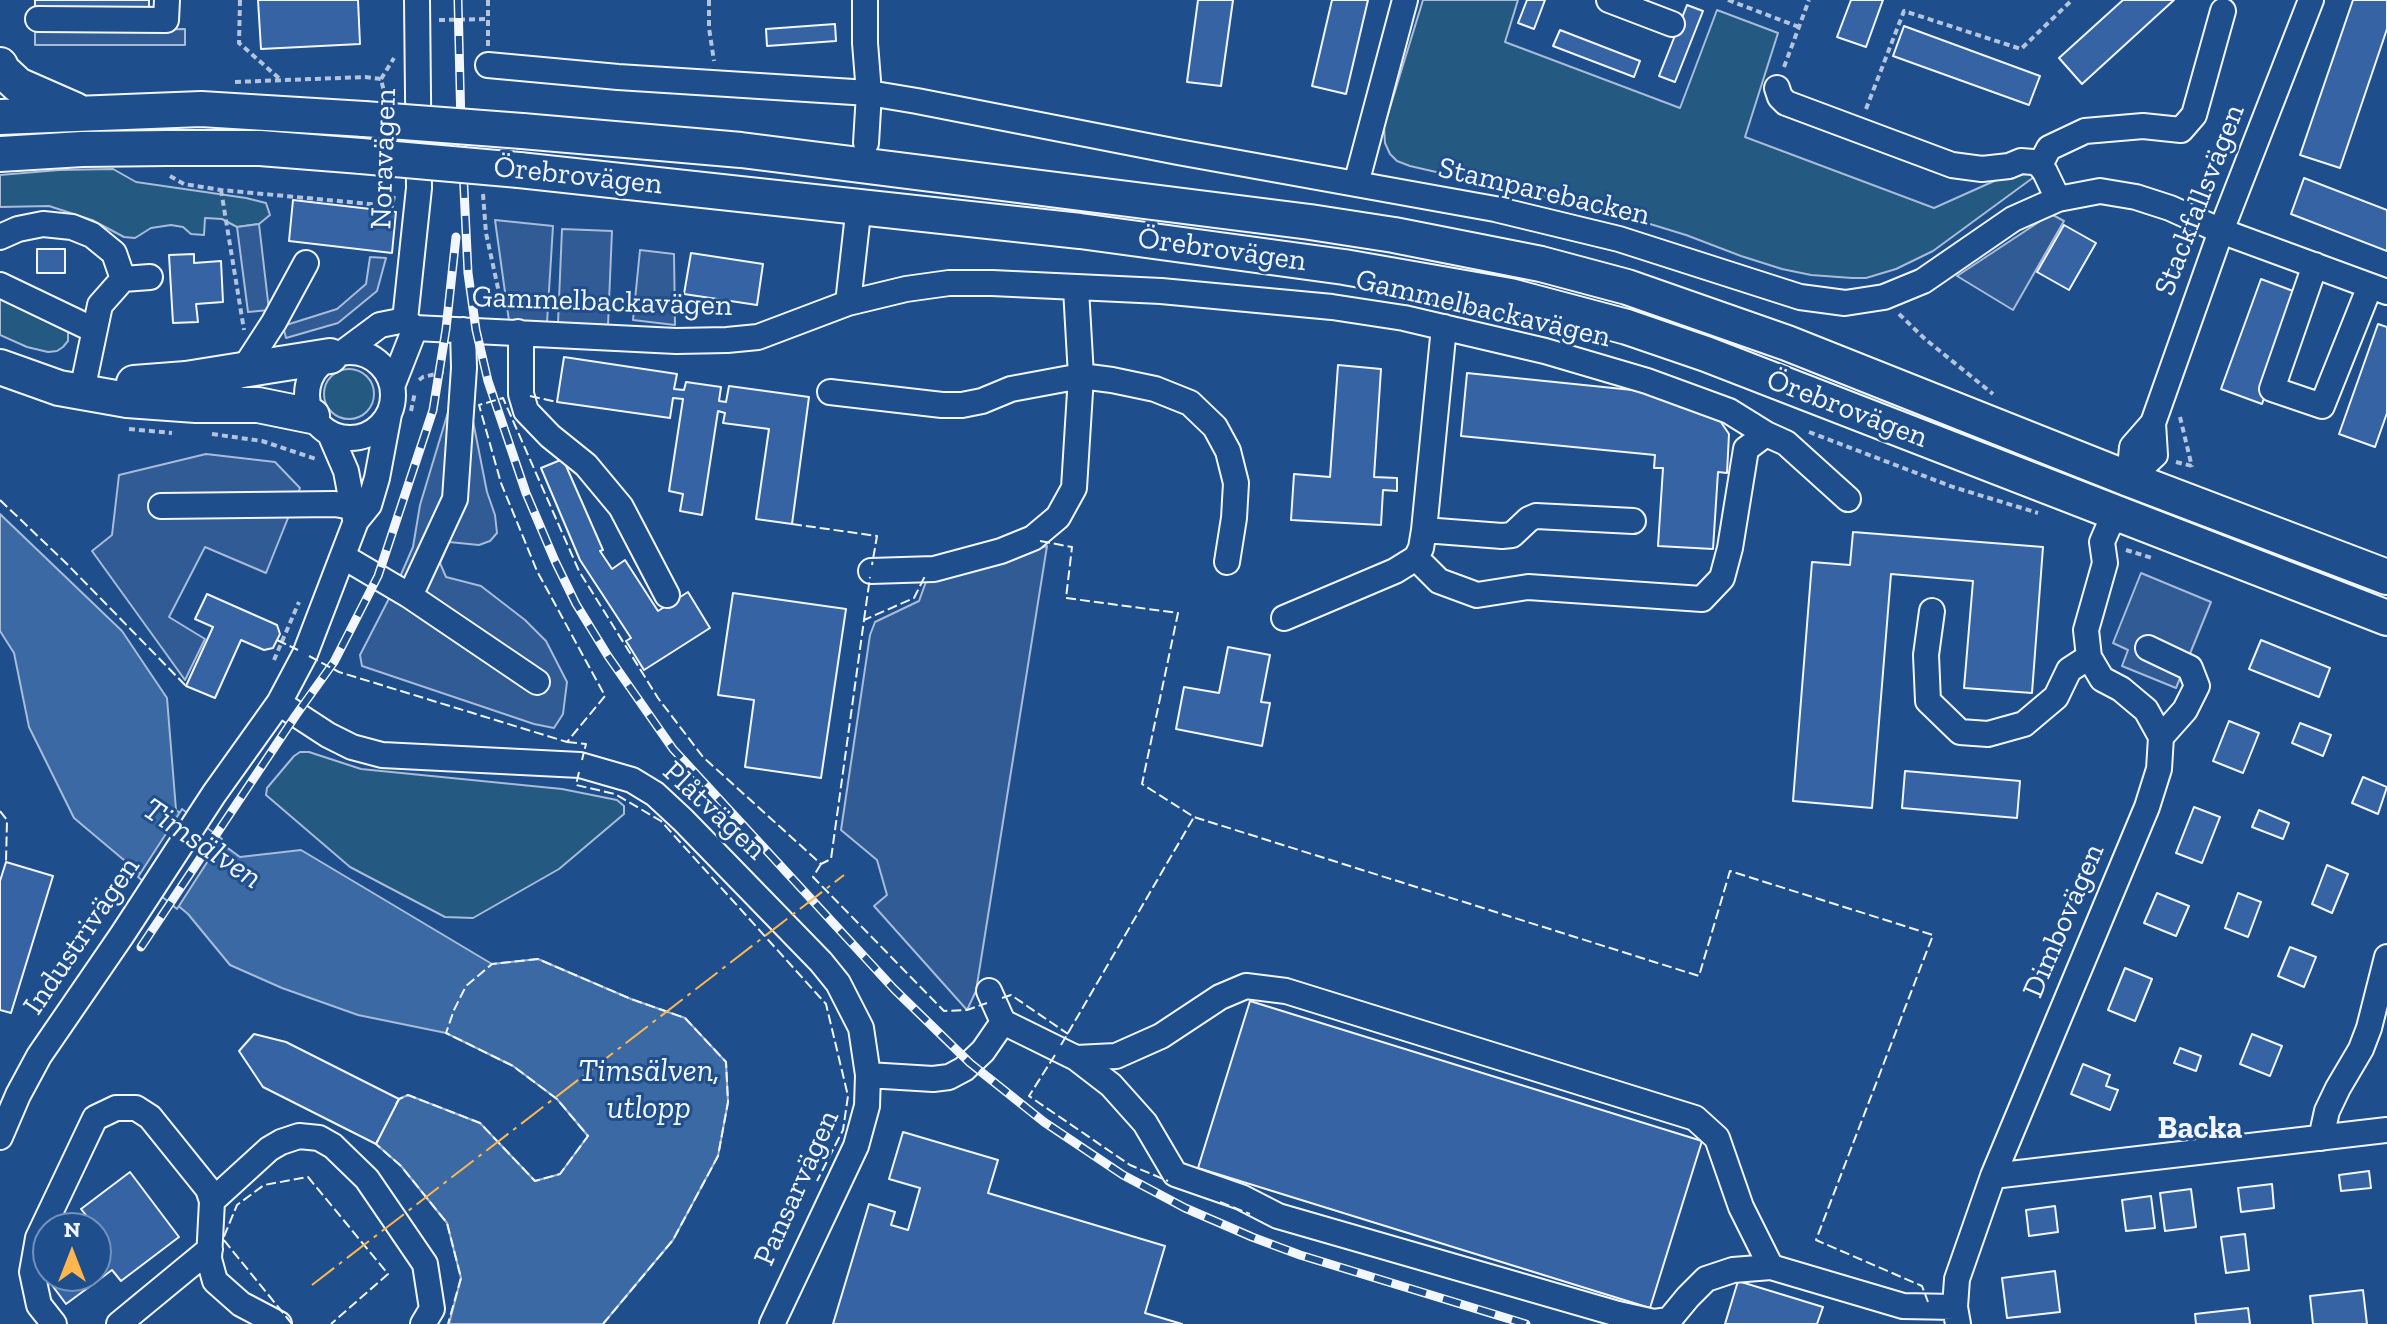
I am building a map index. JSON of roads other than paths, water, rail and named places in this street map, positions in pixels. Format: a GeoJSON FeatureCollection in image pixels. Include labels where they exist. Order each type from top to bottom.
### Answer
{"type":"FeatureCollection","features":[{"type":"Feature","properties":{"kind":"highway"},"geometry":{"type":"LineString","coordinates":[[0,65],[18,85],[79,112]]}},
{"type":"Feature","properties":{"kind":"highway","name":"Örebrovägen"},"geometry":{"type":"LineString","coordinates":[[0,117],[201,109],[522,131],[741,150],[1394,235],[1541,264],[1627,287],[1750,329],[2387,577]]}},
{"type":"Feature","properties":{"kind":"highway","name":"Örebrovägen"},"geometry":{"type":"LineString","coordinates":[[0,154],[82,149],[260,148],[519,170],[1080,231],[1375,271],[1510,296],[1627,327],[1706,354],[2387,618]]}},
{"type":"Feature","properties":{"kind":"highway"},"geometry":{"type":"LineString","coordinates":[[82,391],[120,384],[186,379],[245,365],[338,354]]}},
{"type":"Feature","properties":{"kind":"highway"},"geometry":{"type":"LineString","coordinates":[[0,367],[59,388],[127,400],[258,405],[321,425]]}},
{"type":"Feature","properties":{"kind":"highway"},"geometry":{"type":"LineString","coordinates":[[2118,515],[2129,479]]}},
{"type":"Feature","properties":{"kind":"street"},"geometry":{"type":"LineString","coordinates":[[38,19],[166,20],[167,0]]}},
{"type":"Feature","properties":{"kind":"street"},"geometry":{"type":"LineString","coordinates":[[865,0],[869,93],[866,143]]}},
{"type":"Feature","properties":{"kind":"street"},"geometry":{"type":"LineString","coordinates":[[1356,184],[1405,0]]}},
{"type":"Feature","properties":{"kind":"street"},"geometry":{"type":"LineString","coordinates":[[1609,0],[1672,24]]}},
{"type":"Feature","properties":{"kind":"street","name":"Stackfallsvägen"},"geometry":{"type":"LineString","coordinates":[[2129,479],[2155,455],[2153,423],[2221,231],[2311,0]]}},
{"type":"Feature","properties":{"kind":"street","name":"Noravägen"},"geometry":{"type":"LineString","coordinates":[[393,384],[410,324],[419,188],[417,10]]}},
{"type":"Feature","properties":{"kind":"street"},"geometry":{"type":"LineString","coordinates":[[2040,165],[2049,148],[2085,131],[2143,126],[2181,130],[2194,115],[2223,11]]}},
{"type":"Feature","properties":{"kind":"street","name":"Stamparebacken"},"geometry":{"type":"LineString","coordinates":[[488,65],[618,77],[869,93],[1495,209],[1619,239],[1800,297],[1845,303],[1884,297],[1923,281],[2013,219],[2058,199],[2100,191],[2136,197],[2170,208],[2221,231],[2378,289]]}},
{"type":"Feature","properties":{"kind":"street"},"geometry":{"type":"LineString","coordinates":[[1777,88],[1786,103],[1966,168],[1982,169],[2009,166],[2021,161],[2033,162],[2040,165],[2058,199]]}},
{"type":"Feature","properties":{"kind":"street"},"geometry":{"type":"LineString","coordinates":[[848,303],[857,223]]}},
{"type":"Feature","properties":{"kind":"street"},"geometry":{"type":"LineString","coordinates":[[0,237],[18,229],[43,224],[72,227],[92,235],[114,253],[123,279]]}},
{"type":"Feature","properties":{"kind":"street"},"geometry":{"type":"LineString","coordinates":[[228,405],[245,365],[274,322],[306,263]]}},
{"type":"Feature","properties":{"kind":"street"},"geometry":{"type":"LineString","coordinates":[[2315,265],[2272,389],[2322,406],[2378,289]]}},
{"type":"Feature","properties":{"kind":"street"},"geometry":{"type":"LineString","coordinates":[[82,391],[100,305],[123,279],[150,277]]}},
{"type":"Feature","properties":{"kind":"street","name":"Gammelbackavägen"},"geometry":{"type":"LineString","coordinates":[[410,324],[463,330],[676,341],[727,340],[758,337],[848,303],[906,289],[949,283],[1161,291],[1332,307],[1444,327],[1545,351],[1647,381],[1729,411],[1786,443],[1848,499]]}},
{"type":"Feature","properties":{"kind":"street"},"geometry":{"type":"LineString","coordinates":[[0,285],[94,330]]}},
{"type":"Feature","properties":{"kind":"street"},"geometry":{"type":"LineString","coordinates":[[871,571],[934,569],[1001,551],[1033,538],[1058,517],[1074,488],[1081,376],[1076,289]]}},
{"type":"Feature","properties":{"kind":"street"},"geometry":{"type":"LineString","coordinates":[[338,354],[368,355],[386,370],[393,384],[394,399],[389,414],[373,432],[359,437],[351,438],[321,425],[307,401],[308,386],[318,365],[380,325],[410,324]]}},
{"type":"Feature","properties":{"kind":"street"},"geometry":{"type":"LineString","coordinates":[[1284,618],[1395,571],[1416,558],[1424,530],[1444,327]]}},
{"type":"Feature","properties":{"kind":"street"},"geometry":{"type":"LineString","coordinates":[[410,596],[455,499],[464,368],[463,330]]}},
{"type":"Feature","properties":{"kind":"street"},"geometry":{"type":"LineString","coordinates":[[513,332],[521,343],[521,394],[526,411],[550,436],[586,465],[621,507],[667,595]]}},
{"type":"Feature","properties":{"kind":"street"},"geometry":{"type":"LineString","coordinates":[[830,392],[962,405],[1022,387],[1081,376],[1155,389],[1190,403],[1215,427],[1228,451],[1236,483],[1227,562]]}},
{"type":"Feature","properties":{"kind":"street","name":"Industrivägen"},"geometry":{"type":"LineString","coordinates":[[354,514],[369,505],[389,414]]}},
{"type":"Feature","properties":{"kind":"street","name":"Industrivägen"},"geometry":{"type":"LineString","coordinates":[[0,1137],[39,1056],[214,794],[279,703],[305,654],[344,557],[354,514],[346,471],[321,425]]}},
{"type":"Feature","properties":{"kind":"street"},"geometry":{"type":"LineString","coordinates":[[1416,558],[1439,581],[1477,595],[1528,587],[1702,599],[1722,578],[1746,449],[1766,434]]}},
{"type":"Feature","properties":{"kind":"street"},"geometry":{"type":"LineString","coordinates":[[161,506],[335,504],[354,514]]}},
{"type":"Feature","properties":{"kind":"street"},"geometry":{"type":"LineString","coordinates":[[2118,515],[2102,542],[2105,563],[2086,630],[2089,657],[2102,679],[2121,689],[2146,710],[2161,737],[2185,710],[2197,686],[2190,668],[2148,648]]}},
{"type":"Feature","properties":{"kind":"street"},"geometry":{"type":"LineString","coordinates":[[1424,530],[1502,536],[1512,535],[1536,516],[1633,521]]}},
{"type":"Feature","properties":{"kind":"street"},"geometry":{"type":"LineString","coordinates":[[344,557],[410,596],[537,682]]}},
{"type":"Feature","properties":{"kind":"street"},"geometry":{"type":"LineString","coordinates":[[1932,611],[1926,655],[1928,701],[1960,732],[1988,734],[2024,724],[2056,697],[2069,670],[2089,657]]}},
{"type":"Feature","properties":{"kind":"street","name":"Plåtvägen"},"geometry":{"type":"LineString","coordinates":[[279,703],[328,735],[352,747],[382,755],[580,765],[632,780],[655,794],[804,943],[838,983],[861,1028],[868,1075]]}},
{"type":"Feature","properties":{"kind":"street","name":"Dimbovägen"},"geometry":{"type":"LineString","coordinates":[[1956,1316],[1957,1279],[1993,1176],[2147,807],[2159,769],[2161,737]]}},
{"type":"Feature","properties":{"kind":"street"},"geometry":{"type":"LineString","coordinates":[[2321,1138],[2327,1111],[2369,1028],[2387,957]]}},
{"type":"Feature","properties":{"kind":"street"},"geometry":{"type":"LineString","coordinates":[[1076,1058],[1116,1056],[1161,1036],[1220,997],[1246,986],[1286,991],[1695,1118],[1717,1138],[1741,1207],[1771,1267]]}},
{"type":"Feature","properties":{"kind":"street"},"geometry":{"type":"LineString","coordinates":[[989,991],[1003,1022],[1076,1058],[1111,1085],[1145,1123],[1175,1174],[1241,1197],[1278,1216],[1654,1322],[1669,1320],[1706,1279],[1733,1270],[1771,1267],[1903,1306],[1956,1316]]}},
{"type":"Feature","properties":{"kind":"street"},"geometry":{"type":"LineString","coordinates":[[868,1075],[949,1077],[964,1069],[983,1051],[1003,1022]]}},
{"type":"Feature","properties":{"kind":"street","name":"Pansarvägen"},"geometry":{"type":"LineString","coordinates":[[772,1324],[856,1146],[867,1106],[868,1075]]}},
{"type":"Feature","properties":{"kind":"street"},"geometry":{"type":"LineString","coordinates":[[54,1324],[39,1305],[32,1272],[38,1238],[95,1118],[116,1108],[136,1108],[150,1117],[208,1189],[212,1201],[209,1259],[215,1281],[241,1304],[279,1324]]}},
{"type":"Feature","properties":{"kind":"street"},"geometry":{"type":"LineString","coordinates":[[1993,1176],[2387,1130]]}},
{"type":"Feature","properties":{"kind":"street"},"geometry":{"type":"LineString","coordinates":[[212,1201],[269,1149],[281,1142],[299,1136],[319,1138],[333,1146],[367,1179],[425,1264],[432,1309],[423,1324]]}},
{"type":"Feature","properties":{"kind":"street"},"geometry":{"type":"LineString","coordinates":[[119,1324],[210,1249]]}},
{"type":"Feature","properties":{"kind":"water"},"geometry":{"type":"Polygon","coordinates":[[[0,514],[122,631],[167,698],[176,810],[240,857],[301,850],[492,964],[538,959],[631,999],[685,1018],[726,1062],[728,1102],[718,1156],[673,1240],[603,1324],[449,1324],[461,1278],[447,1223],[401,1166],[376,1144],[399,1099],[408,1095],[480,1123],[535,1181],[560,1174],[588,1136],[557,1099],[513,1066],[446,1033],[358,1015],[282,988],[230,965],[188,914],[74,818],[29,727],[14,653],[0,631],[0,514]]]}},
{"type":"Feature","properties":{"kind":"railway"},"geometry":{"type":"LineString","coordinates":[[458,0],[468,273],[476,330],[488,381],[526,493],[576,604],[673,749],[894,989],[970,1063],[1044,1122],[1123,1175],[1185,1208],[1252,1237],[1300,1255],[1526,1324]]}},
{"type":"Feature","properties":{"kind":"railway"},"geometry":{"type":"LineString","coordinates":[[141,947],[334,662],[378,576],[433,410],[456,237]]}},
{"type":"Feature","properties":{"kind":"district","name":"Backa"},"geometry":{"type":"Point","coordinates":[2200,1129]}},
{"type":"Feature","properties":{"kind":"water label","name":"Timsälven"},"geometry":{"type":"Point","coordinates":[202,844]}},
{"type":"Feature","properties":{"kind":"water label","name":"Timsälven, utlopp"},"geometry":{"type":"Point","coordinates":[649,1090]}}]}
